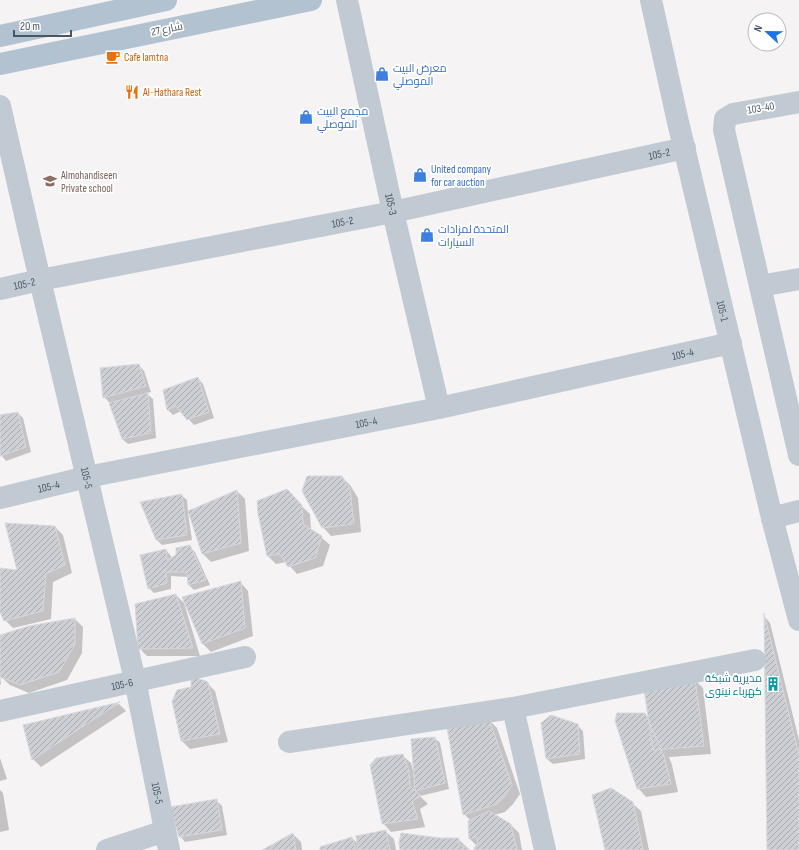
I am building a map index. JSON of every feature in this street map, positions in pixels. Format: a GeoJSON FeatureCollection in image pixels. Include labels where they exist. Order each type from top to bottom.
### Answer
{"type":"FeatureCollection","features":[{"type":"Feature","properties":{"kind":"main road"},"geometry":{"type":"LineString","coordinates":[[0,36],[166,0]]}},
{"type":"Feature","properties":{"kind":"main road","name":"شارع 27"},"geometry":{"type":"LineString","coordinates":[[0,64],[311,0]]}},
{"type":"Feature","properties":{"kind":"street","name":"105-3"},"geometry":{"type":"LineString","coordinates":[[347,0],[393,212],[439,408]]}},
{"type":"Feature","properties":{"kind":"street","name":"105-1"},"geometry":{"type":"LineString","coordinates":[[652,0],[684,148],[772,518],[799,620]]}},
{"type":"Feature","properties":{"kind":"street","name":"103-40"},"geometry":{"type":"LineString","coordinates":[[760,286],[724,130],[725,119],[733,114],[799,102]]}},
{"type":"Feature","properties":{"kind":"street","name":"105-5"},"geometry":{"type":"LineString","coordinates":[[0,106],[86,477],[135,680],[167,840]]}},
{"type":"Feature","properties":{"kind":"street","name":"105-2"},"geometry":{"type":"LineString","coordinates":[[0,289],[393,212],[684,148]]}},
{"type":"Feature","properties":{"kind":"street"},"geometry":{"type":"LineString","coordinates":[[799,280],[760,286],[796,429],[799,455]]}},
{"type":"Feature","properties":{"kind":"street","name":"105-4"},"geometry":{"type":"LineString","coordinates":[[0,498],[86,477],[439,408],[731,343]]}},
{"type":"Feature","properties":{"kind":"street"},"geometry":{"type":"LineString","coordinates":[[772,518],[799,511]]}},
{"type":"Feature","properties":{"kind":"street","name":"105-6"},"geometry":{"type":"LineString","coordinates":[[0,711],[135,680],[245,657]]}},
{"type":"Feature","properties":{"kind":"street"},"geometry":{"type":"LineString","coordinates":[[289,742],[513,708],[755,660]]}},
{"type":"Feature","properties":{"kind":"street"},"geometry":{"type":"LineString","coordinates":[[513,708],[545,850]]}},
{"type":"Feature","properties":{"kind":"street"},"geometry":{"type":"LineString","coordinates":[[107,850],[167,840]]}},
{"type":"Feature","properties":{"kind":"building"},"geometry":{"type":"Polygon","coordinates":[[[139,364],[146,386],[103,398],[100,368],[139,364]]]}},
{"type":"Feature","properties":{"kind":"building"},"geometry":{"type":"Polygon","coordinates":[[[198,377],[209,412],[187,420],[176,406],[167,410],[163,390],[198,377]]]}},
{"type":"Feature","properties":{"kind":"building"},"geometry":{"type":"Polygon","coordinates":[[[148,393],[151,433],[122,439],[109,403],[148,393]]]}},
{"type":"Feature","properties":{"kind":"building"},"geometry":{"type":"Polygon","coordinates":[[[18,412],[26,447],[0,456],[0,415],[18,412]]]}},
{"type":"Feature","properties":{"kind":"building"},"geometry":{"type":"Polygon","coordinates":[[[307,476],[342,476],[350,489],[354,524],[322,528],[302,491],[307,476]]]}},
{"type":"Feature","properties":{"kind":"building"},"geometry":{"type":"Polygon","coordinates":[[[287,489],[302,505],[303,524],[322,536],[315,558],[288,567],[280,554],[267,556],[258,514],[257,501],[287,489]]]}},
{"type":"Feature","properties":{"kind":"building"},"geometry":{"type":"Polygon","coordinates":[[[237,490],[241,543],[202,554],[188,511],[237,490]]]}},
{"type":"Feature","properties":{"kind":"building"},"geometry":{"type":"Polygon","coordinates":[[[182,494],[187,535],[156,540],[140,502],[182,494]]]}},
{"type":"Feature","properties":{"kind":"building"},"geometry":{"type":"Polygon","coordinates":[[[5,523],[55,526],[65,565],[46,574],[43,611],[4,621],[0,612],[0,568],[17,570],[5,523]]]}},
{"type":"Feature","properties":{"kind":"building"},"geometry":{"type":"Polygon","coordinates":[[[190,545],[206,580],[188,585],[187,572],[166,572],[167,583],[148,589],[140,555],[166,549],[167,560],[176,555],[176,548],[190,545]]]}},
{"type":"Feature","properties":{"kind":"building"},"geometry":{"type":"Polygon","coordinates":[[[241,581],[245,628],[202,644],[182,597],[241,581]]]}},
{"type":"Feature","properties":{"kind":"building"},"geometry":{"type":"Polygon","coordinates":[[[176,594],[193,648],[138,649],[135,604],[176,594]]]}},
{"type":"Feature","properties":{"kind":"building","name":"مديرية شبكة كهرباء نينوى"},"geometry":{"type":"Polygon","coordinates":[[[764,613],[799,755],[799,850],[767,850],[764,613]]]}},
{"type":"Feature","properties":{"kind":"building"},"geometry":{"type":"Polygon","coordinates":[[[75,618],[75,644],[59,672],[20,685],[0,677],[0,635],[29,626],[75,618]]]}},
{"type":"Feature","properties":{"kind":"building"},"geometry":{"type":"Polygon","coordinates":[[[191,676],[208,682],[220,734],[181,741],[172,701],[177,690],[191,687],[191,676]]]}},
{"type":"Feature","properties":{"kind":"building"},"geometry":{"type":"Polygon","coordinates":[[[695,679],[704,746],[653,750],[644,689],[695,679]]]}},
{"type":"Feature","properties":{"kind":"building"},"geometry":{"type":"Polygon","coordinates":[[[120,702],[32,760],[23,725],[120,702]]]}},
{"type":"Feature","properties":{"kind":"building"},"geometry":{"type":"Polygon","coordinates":[[[617,713],[645,713],[664,756],[671,784],[637,789],[615,721],[617,713]]]}},
{"type":"Feature","properties":{"kind":"building"},"geometry":{"type":"Polygon","coordinates":[[[551,715],[578,724],[580,754],[546,759],[541,723],[551,715]]]}},
{"type":"Feature","properties":{"kind":"building"},"geometry":{"type":"Polygon","coordinates":[[[489,719],[512,785],[505,796],[497,804],[463,815],[447,728],[489,719]]]}},
{"type":"Feature","properties":{"kind":"building"},"geometry":{"type":"Polygon","coordinates":[[[435,737],[445,783],[415,791],[411,739],[435,737]]]}},
{"type":"Feature","properties":{"kind":"building"},"geometry":{"type":"Polygon","coordinates":[[[403,754],[409,771],[410,786],[421,796],[412,801],[418,819],[382,824],[370,765],[376,758],[403,754]]]}},
{"type":"Feature","properties":{"kind":"building"},"geometry":{"type":"Polygon","coordinates":[[[611,788],[633,802],[643,850],[605,850],[592,795],[611,788]]]}},
{"type":"Feature","properties":{"kind":"building"},"geometry":{"type":"Polygon","coordinates":[[[217,799],[222,830],[179,837],[170,807],[217,799]]]}},
{"type":"Feature","properties":{"kind":"building"},"geometry":{"type":"Polygon","coordinates":[[[489,811],[511,824],[517,850],[474,850],[478,843],[476,837],[469,839],[468,821],[489,811]]]}},
{"type":"Feature","properties":{"kind":"building"},"geometry":{"type":"Polygon","coordinates":[[[386,830],[390,850],[358,850],[356,836],[386,830]]]}},
{"type":"Feature","properties":{"kind":"building"},"geometry":{"type":"Polygon","coordinates":[[[293,833],[296,850],[262,850],[293,833]]]}},
{"type":"Feature","properties":{"kind":"building"},"geometry":{"type":"Polygon","coordinates":[[[401,833],[440,838],[459,838],[459,844],[470,850],[400,850],[399,843],[401,833]]]}},
{"type":"Feature","properties":{"kind":"building"},"geometry":{"type":"Polygon","coordinates":[[[352,837],[356,850],[320,850],[320,847],[352,837]]]}},
{"type":"Feature","properties":{"kind":"place","name":"Cafe lamtna"},"geometry":{"type":"Point","coordinates":[113,57]}},
{"type":"Feature","properties":{"kind":"place","name":"معرض البيت الموصلي"},"geometry":{"type":"Point","coordinates":[382,74]}},
{"type":"Feature","properties":{"kind":"place","name":"Al-Hathara Rest"},"geometry":{"type":"Point","coordinates":[132,92]}},
{"type":"Feature","properties":{"kind":"place","name":"مجمع البيت الموصلي"},"geometry":{"type":"Point","coordinates":[306,117]}},
{"type":"Feature","properties":{"kind":"place","name":"United company for car auction"},"geometry":{"type":"Point","coordinates":[420,175]}},
{"type":"Feature","properties":{"kind":"place","name":"Almohandiseen Private school"},"geometry":{"type":"Point","coordinates":[50,181]}},
{"type":"Feature","properties":{"kind":"place","name":"المتحدة لمزادات السيارات"},"geometry":{"type":"Point","coordinates":[427,235]}},
{"type":"Feature","properties":{"kind":"place","name":"مديرية شبكة كهرباء نينوى"},"geometry":{"type":"Point","coordinates":[773,684]}}]}
